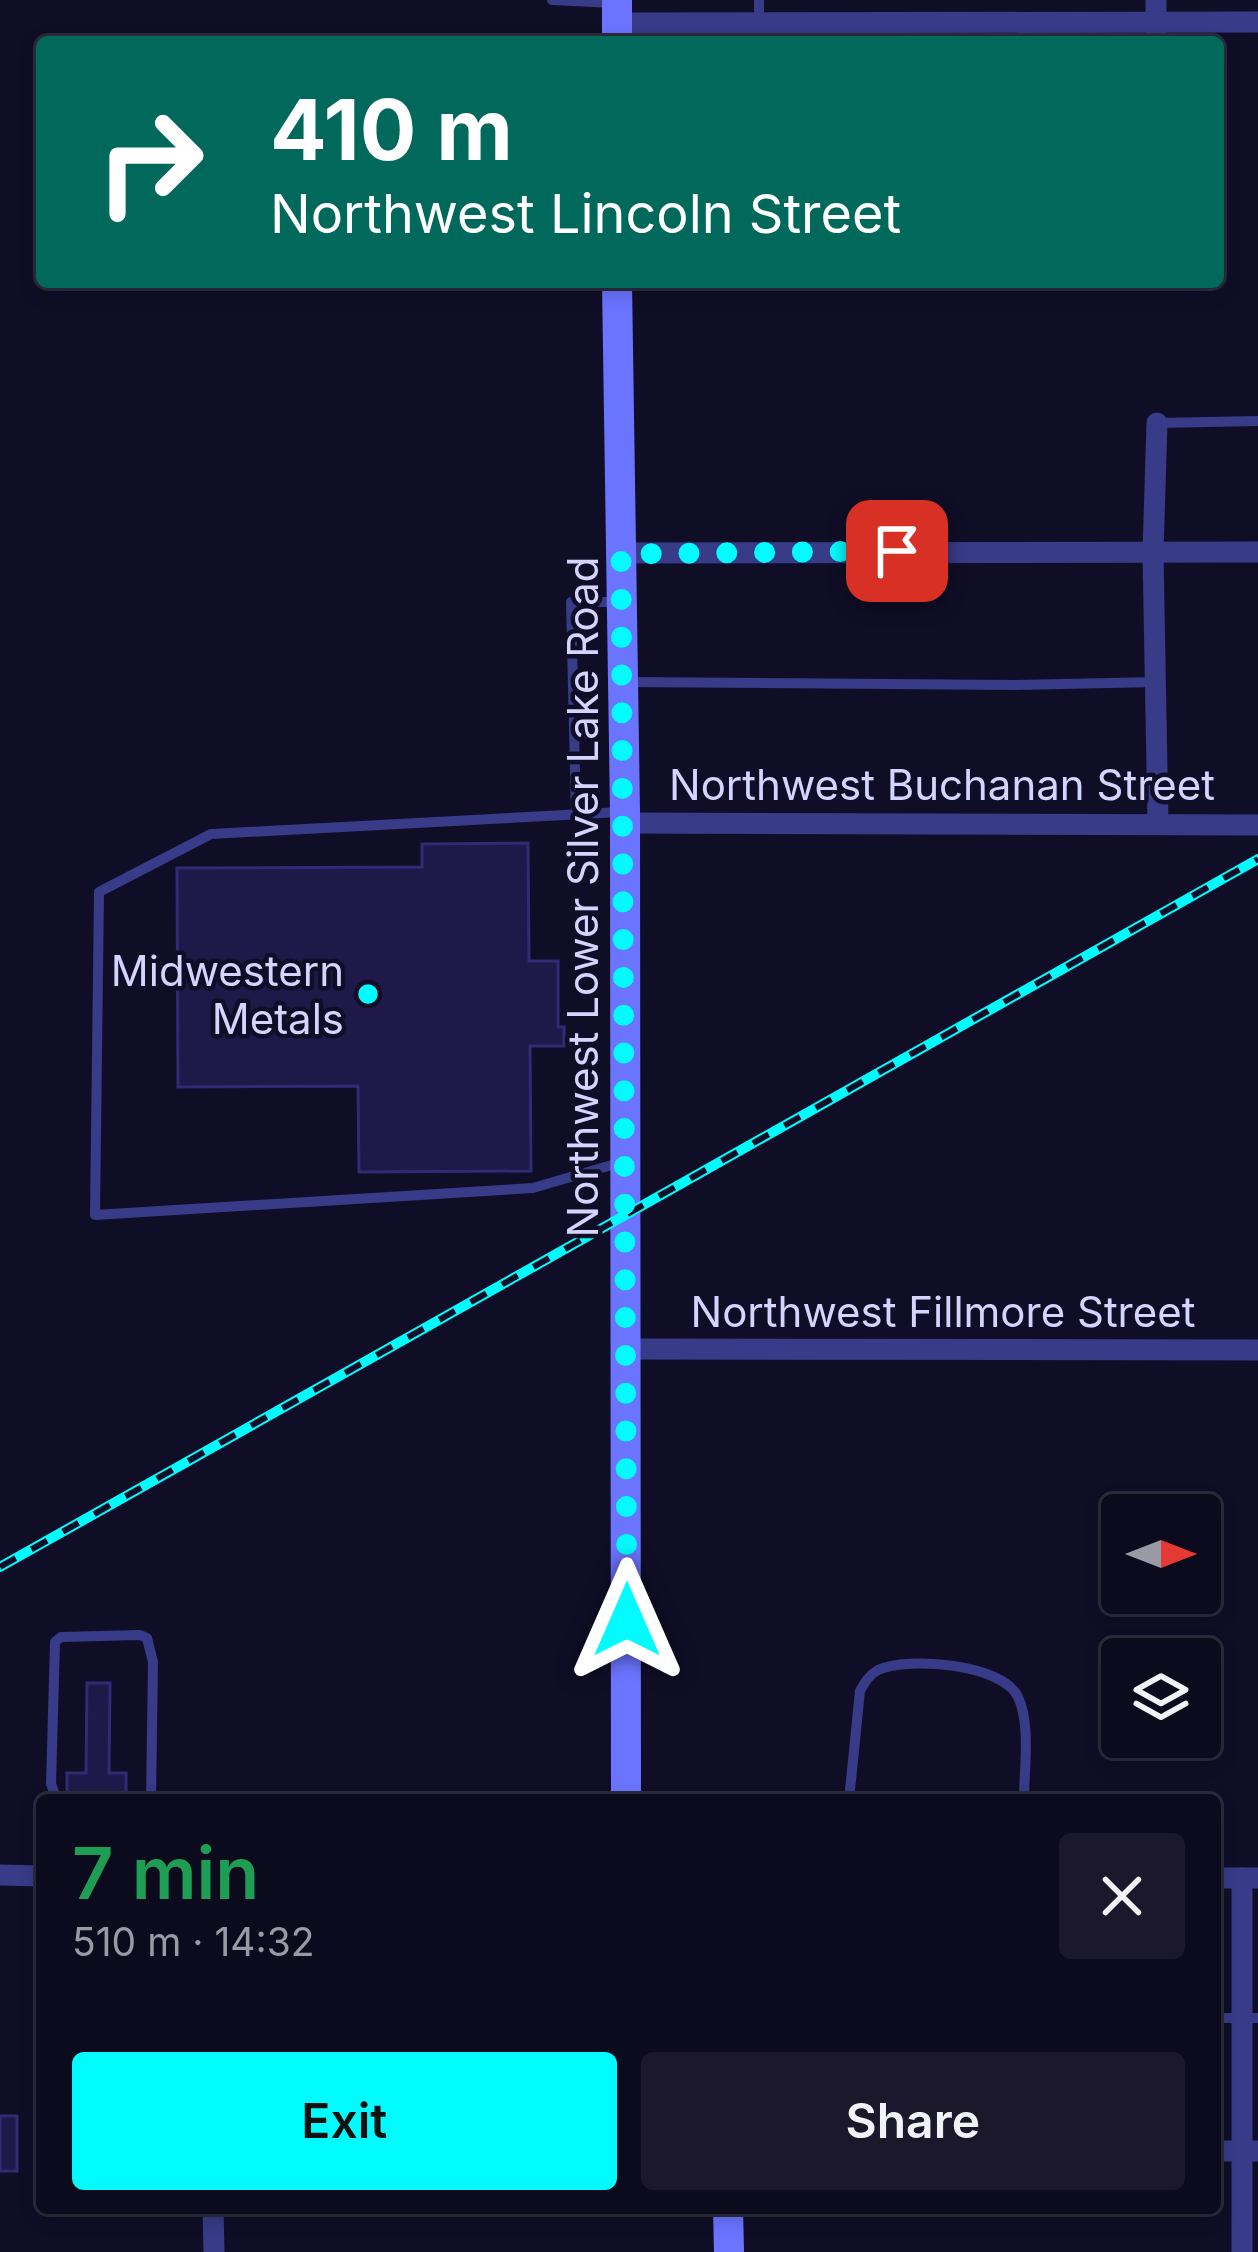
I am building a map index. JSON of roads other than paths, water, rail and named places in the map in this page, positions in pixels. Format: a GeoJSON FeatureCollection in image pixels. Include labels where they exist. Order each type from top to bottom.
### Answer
{"type":"FeatureCollection","features":[{"type":"Feature","properties":{"kind":"street"},"geometry":{"type":"LineString","coordinates":[[617,17],[759,11],[1258,22]]}},
{"type":"Feature","properties":{"kind":"street","name":"Northwest Lower Silver Lake Road"},"geometry":{"type":"LineString","coordinates":[[617,288],[625,817],[626,1794]]}},
{"type":"Feature","properties":{"kind":"street"},"geometry":{"type":"LineString","coordinates":[[1156,423],[1153,553],[1158,824]]}},
{"type":"Feature","properties":{"kind":"street"},"geometry":{"type":"LineString","coordinates":[[621,554],[1258,552]]}},
{"type":"Feature","properties":{"kind":"street","name":"Northwest Buchanan Street"},"geometry":{"type":"LineString","coordinates":[[625,817],[1258,825]]}},
{"type":"Feature","properties":{"kind":"street","name":"Northwest Fillmore Street"},"geometry":{"type":"LineString","coordinates":[[628,1349],[1258,1350]]}},
{"type":"Feature","properties":{"kind":"street"},"geometry":{"type":"LineString","coordinates":[[0,1875],[36,1876]]}},
{"type":"Feature","properties":{"kind":"street"},"geometry":{"type":"LineString","coordinates":[[1242,2252],[1250,2151],[1250,1878]]}},
{"type":"Feature","properties":{"kind":"street"},"geometry":{"type":"LineString","coordinates":[[213,2214],[214,2252]]}},
{"type":"Feature","properties":{"kind":"street"},"geometry":{"type":"LineString","coordinates":[[728,2214],[729,2252]]}},
{"type":"Feature","properties":{"kind":"lane"},"geometry":{"type":"LineString","coordinates":[[553,0],[617,17]]}},
{"type":"Feature","properties":{"kind":"lane"},"geometry":{"type":"LineString","coordinates":[[1156,423],[1258,421]]}},
{"type":"Feature","properties":{"kind":"lane"},"geometry":{"type":"LineString","coordinates":[[576,814],[571,602],[622,602]]}},
{"type":"Feature","properties":{"kind":"lane"},"geometry":{"type":"LineString","coordinates":[[623,682],[1016,686],[1157,682]]}},
{"type":"Feature","properties":{"kind":"lane"},"geometry":{"type":"LineString","coordinates":[[625,817],[576,814],[211,833],[99,892],[94,1215],[533,1188],[625,1161]]}},
{"type":"Feature","properties":{"kind":"lane"},"geometry":{"type":"LineString","coordinates":[[55,1794],[51,1784],[55,1642],[61,1637],[140,1635],[147,1638],[153,1662],[151,1794]]}},
{"type":"Feature","properties":{"kind":"lane"},"geometry":{"type":"LineString","coordinates":[[850,1794],[860,1691],[869,1676],[883,1667],[914,1666],[965,1667],[994,1673],[1011,1684],[1023,1718],[1024,1794]]}},
{"type":"Feature","properties":{"kind":"railway"},"geometry":{"type":"LineString","coordinates":[[0,1567],[1258,859]]}},
{"type":"Feature","properties":{"kind":"place","name":"Midwestern Metals"},"geometry":{"type":"Point","coordinates":[368,994]}}]}
